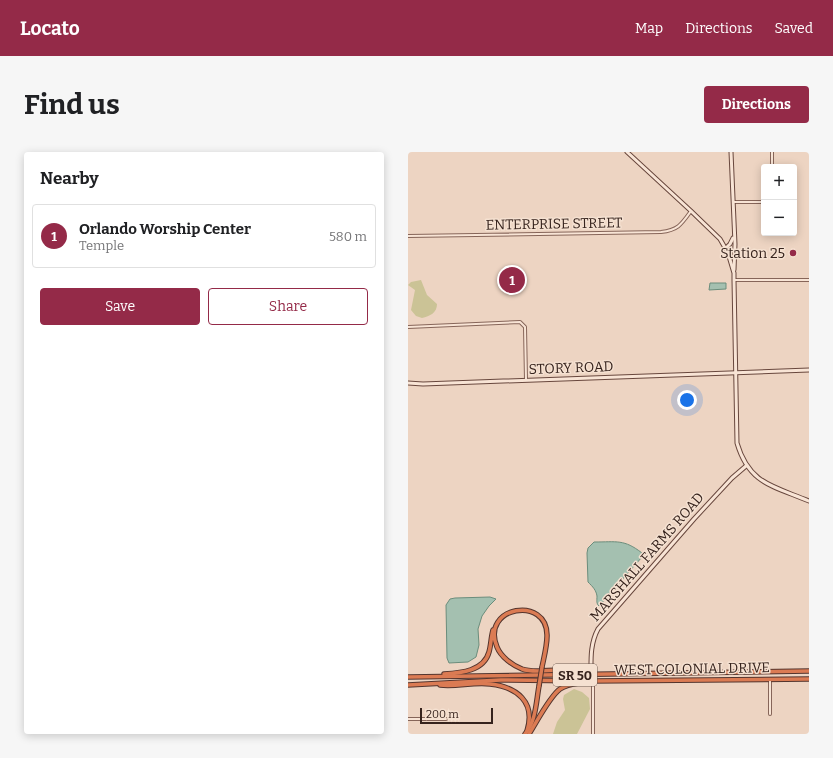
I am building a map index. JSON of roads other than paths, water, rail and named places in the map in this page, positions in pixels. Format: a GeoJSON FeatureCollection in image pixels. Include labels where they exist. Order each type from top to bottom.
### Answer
{"type":"FeatureCollection","features":[{"type":"Feature","properties":{"kind":"highway"},"geometry":{"type":"LineString","coordinates":[[409,677],[454,673],[474,669],[488,656],[494,625],[500,616],[513,608],[532,610],[539,614],[546,623],[549,637],[543,667]]}},
{"type":"Feature","properties":{"kind":"highway"},"geometry":{"type":"LineString","coordinates":[[533,727],[540,686],[543,667],[547,637],[546,629],[542,620],[534,613],[525,610],[516,610],[506,614],[496,626],[494,638],[500,653],[510,663],[526,670],[567,671],[591,675]]}},
{"type":"Feature","properties":{"kind":"highway","name":"WEST COLONIAL DRIVE"},"geometry":{"type":"LineString","coordinates":[[409,677],[809,671]]}},
{"type":"Feature","properties":{"kind":"highway"},"geometry":{"type":"LineString","coordinates":[[740,672],[740,679]]}},
{"type":"Feature","properties":{"kind":"highway","name":"WEST COLONIAL DRIVE"},"geometry":{"type":"LineString","coordinates":[[408,685],[501,680],[592,681],[809,679]]}},
{"type":"Feature","properties":{"kind":"highway"},"geometry":{"type":"LineString","coordinates":[[527,733],[533,727],[558,690],[572,684],[592,681]]}},
{"type":"Feature","properties":{"kind":"highway"},"geometry":{"type":"LineString","coordinates":[[427,684],[445,686],[490,684],[509,689],[523,698],[528,707],[530,718],[527,733]]}},
{"type":"Feature","properties":{"kind":"highway"},"geometry":{"type":"LineString","coordinates":[[527,733],[532,724],[540,686]]}},
{"type":"Feature","properties":{"kind":"street"},"geometry":{"type":"LineString","coordinates":[[627,152],[711,229],[726,248],[734,273]]}},
{"type":"Feature","properties":{"kind":"street"},"geometry":{"type":"LineString","coordinates":[[731,152],[735,244],[734,280],[737,442],[746,466],[753,474],[763,482],[809,501]]}},
{"type":"Feature","properties":{"kind":"street"},"geometry":{"type":"LineString","coordinates":[[772,152],[772,164]]}},
{"type":"Feature","properties":{"kind":"street"},"geometry":{"type":"LineString","coordinates":[[733,202],[761,202]]}},
{"type":"Feature","properties":{"kind":"street","name":"ENTERPRISE STREET"},"geometry":{"type":"LineString","coordinates":[[408,236],[661,232],[672,231],[679,227],[691,211]]}},
{"type":"Feature","properties":{"kind":"street"},"geometry":{"type":"LineString","coordinates":[[726,248],[733,240],[734,235]]}},
{"type":"Feature","properties":{"kind":"street"},"geometry":{"type":"LineString","coordinates":[[728,253],[733,249],[735,244]]}},
{"type":"Feature","properties":{"kind":"street"},"geometry":{"type":"LineString","coordinates":[[734,280],[809,280]]}},
{"type":"Feature","properties":{"kind":"street"},"geometry":{"type":"LineString","coordinates":[[408,326],[520,322],[525,327],[526,380]]}},
{"type":"Feature","properties":{"kind":"street","name":"STORY ROAD"},"geometry":{"type":"LineString","coordinates":[[408,383],[423,384],[809,370]]}},
{"type":"Feature","properties":{"kind":"street","name":"MARSHALL FARMS ROAD"},"geometry":{"type":"LineString","coordinates":[[591,675],[592,646],[598,629],[732,478],[746,466]]}},
{"type":"Feature","properties":{"kind":"street"},"geometry":{"type":"LineString","coordinates":[[770,679],[770,714]]}},
{"type":"Feature","properties":{"kind":"street"},"geometry":{"type":"LineString","coordinates":[[592,681],[593,734]]}},
{"type":"Feature","properties":{"kind":"street"},"geometry":{"type":"LineString","coordinates":[[408,719],[446,719]]}},
{"type":"Feature","properties":{"kind":"place","name":"Station 25"},"geometry":{"type":"Point","coordinates":[793,253]}},
{"type":"Feature","properties":{"kind":"place","name":"Orlando Worship Center"},"geometry":{"type":"Point","coordinates":[512,280]}}]}
